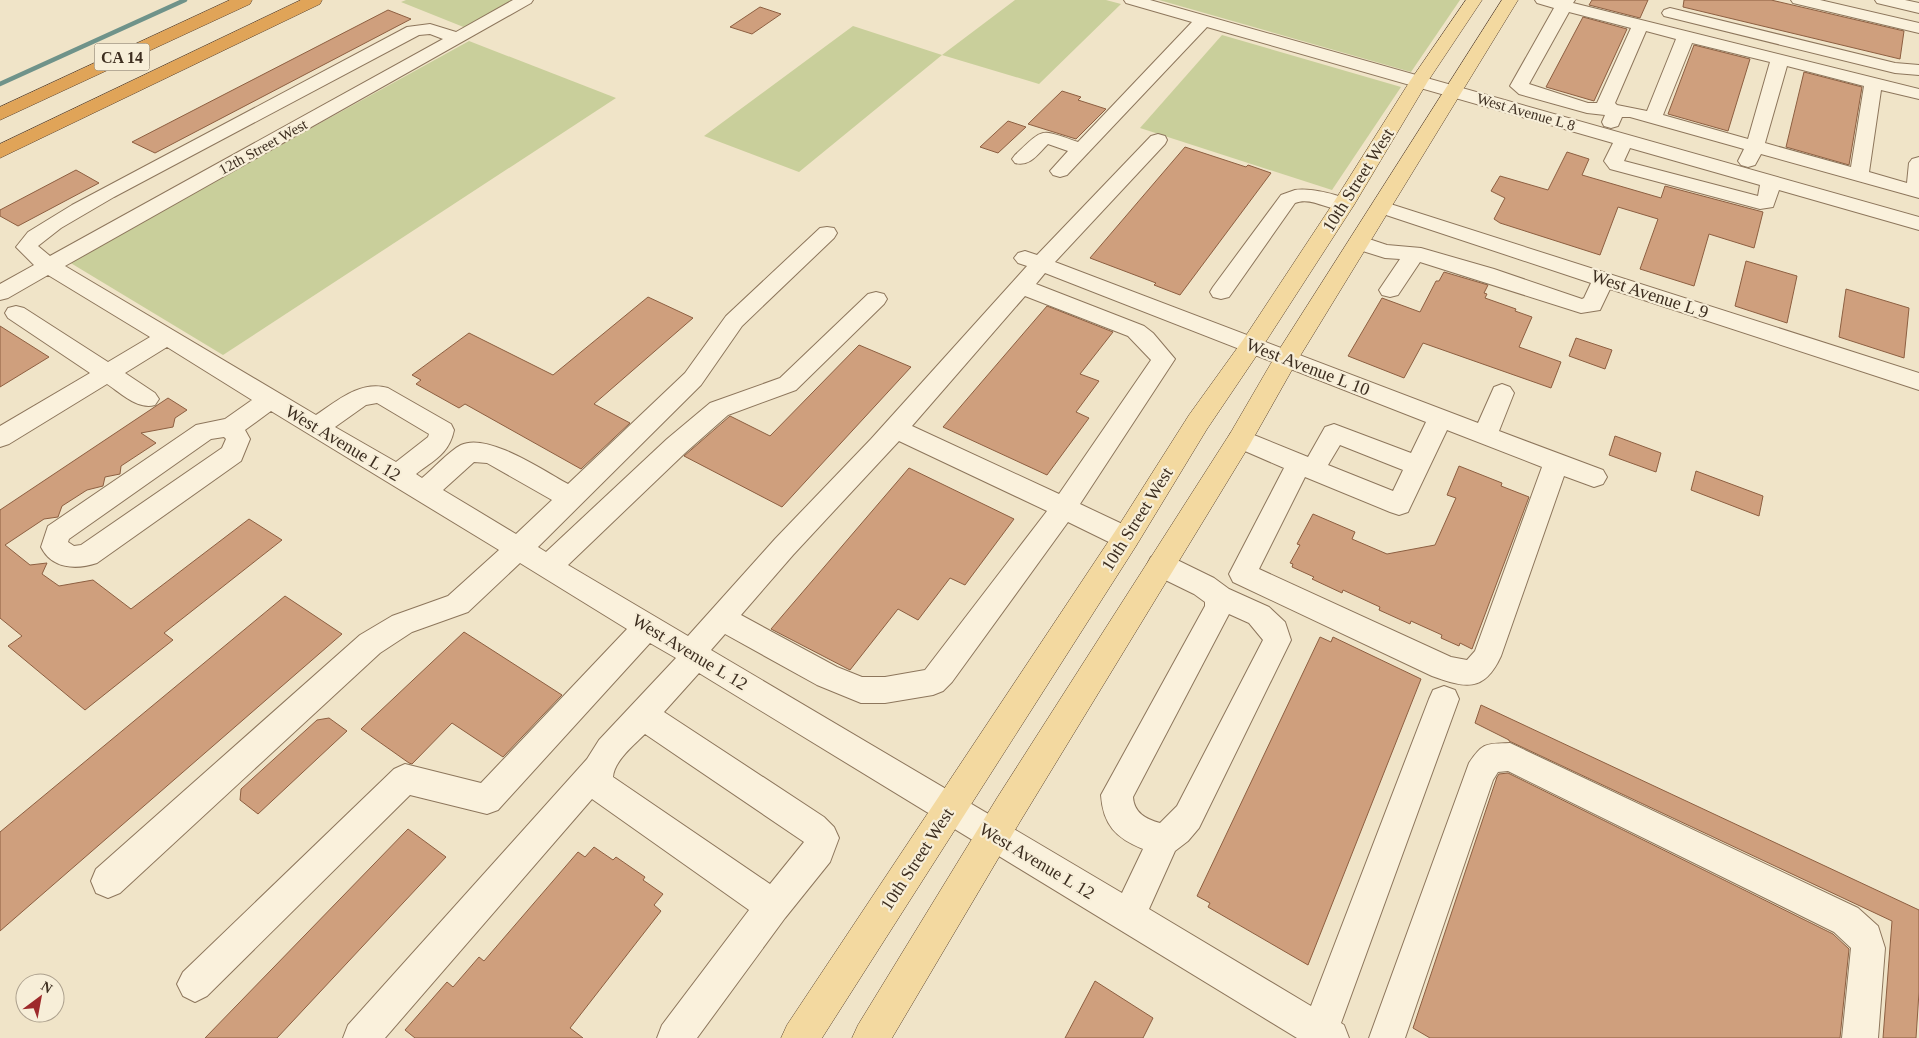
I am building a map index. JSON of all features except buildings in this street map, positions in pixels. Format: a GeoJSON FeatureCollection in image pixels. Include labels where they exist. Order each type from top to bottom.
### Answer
{"type":"FeatureCollection","features":[{"type":"Feature","properties":{"kind":"highway","name":"CA 14"},"geometry":{"type":"LineString","coordinates":[[0,114],[244,0]]}},
{"type":"Feature","properties":{"kind":"highway","name":"CA 14"},"geometry":{"type":"LineString","coordinates":[[0,152],[314,0]]}},
{"type":"Feature","properties":{"kind":"highway"},"geometry":{"type":"LineString","coordinates":[[0,157],[75,116]]}},
{"type":"Feature","properties":{"kind":"main road","name":"10th Street West"},"geometry":{"type":"LineString","coordinates":[[800,1038],[1126,538],[1198,422],[1251,346],[1343,205],[1419,81],[1474,0]]}},
{"type":"Feature","properties":{"kind":"main road","name":"10th Street West"},"geometry":{"type":"LineString","coordinates":[[871,1038],[994,835],[1240,439],[1286,359],[1510,0]]}},
{"type":"Feature","properties":{"kind":"main road"},"geometry":{"type":"LineString","coordinates":[[1381,207],[1369,199],[1369,192],[1387,161],[1386,135]]}},
{"type":"Feature","properties":{"kind":"street","name":"12th Street West"},"geometry":{"type":"LineString","coordinates":[[0,293],[525,0]]}},
{"type":"Feature","properties":{"kind":"street","name":"West Avenue L 8"},"geometry":{"type":"LineString","coordinates":[[1132,0],[1919,224]]}},
{"type":"Feature","properties":{"kind":"street"},"geometry":{"type":"LineString","coordinates":[[1543,0],[1566,3],[1686,36],[1919,94]]}},
{"type":"Feature","properties":{"kind":"street"},"geometry":{"type":"LineString","coordinates":[[1799,0],[1919,28]]}},
{"type":"Feature","properties":{"kind":"street"},"geometry":{"type":"LineString","coordinates":[[1883,0],[1919,8]]}},
{"type":"Feature","properties":{"kind":"street"},"geometry":{"type":"LineString","coordinates":[[1566,3],[1519,86],[1525,90],[1587,108],[1631,112],[1917,192],[1919,163]]}},
{"type":"Feature","properties":{"kind":"street"},"geometry":{"type":"LineString","coordinates":[[1663,30],[1673,6],[1895,68],[1919,70]]}},
{"type":"Feature","properties":{"kind":"street"},"geometry":{"type":"LineString","coordinates":[[1060,171],[1204,20]]}},
{"type":"Feature","properties":{"kind":"street"},"geometry":{"type":"LineString","coordinates":[[1640,24],[1606,102],[1614,115],[1614,161],[1617,165],[1760,202],[1766,202],[1771,182]]}},
{"type":"Feature","properties":{"kind":"street"},"geometry":{"type":"LineString","coordinates":[[246,120],[420,28],[432,29],[456,38]]}},
{"type":"Feature","properties":{"kind":"street"},"geometry":{"type":"LineString","coordinates":[[1653,118],[1686,36]]}},
{"type":"Feature","properties":{"kind":"street"},"geometry":{"type":"LineString","coordinates":[[1744,174],[1755,146],[1780,59]]}},
{"type":"Feature","properties":{"kind":"street"},"geometry":{"type":"LineString","coordinates":[[1859,176],[1874,83]]}},
{"type":"Feature","properties":{"kind":"street"},"geometry":{"type":"LineString","coordinates":[[246,120],[280,137]]}},
{"type":"Feature","properties":{"kind":"street","name":"West Avenue L 12"},"geometry":{"type":"LineString","coordinates":[[246,120],[42,231],[28,242],[26,247],[49,266],[1325,1035]]}},
{"type":"Feature","properties":{"kind":"street"},"geometry":{"type":"LineString","coordinates":[[1022,159],[1045,137],[1081,149]]}},
{"type":"Feature","properties":{"kind":"street"},"geometry":{"type":"LineString","coordinates":[[361,1038],[598,769],[610,750],[694,654],[722,618],[1021,286],[1032,260],[1158,140]]}},
{"type":"Feature","properties":{"kind":"street"},"geometry":{"type":"LineString","coordinates":[[1221,292],[1288,199],[1294,196],[1309,195],[1343,205]]}},
{"type":"Feature","properties":{"kind":"street","name":"West Avenue L 9"},"geometry":{"type":"LineString","coordinates":[[1381,207],[1919,382]]}},
{"type":"Feature","properties":{"kind":"street"},"geometry":{"type":"LineString","coordinates":[[108,881],[370,644],[402,624],[458,604],[572,498],[693,379],[734,321],[827,232]]}},
{"type":"Feature","properties":{"kind":"street"},"geometry":{"type":"LineString","coordinates":[[1360,243],[1386,251],[1414,254],[1486,274],[1581,306],[1592,305],[1604,279]]}},
{"type":"Feature","properties":{"kind":"street"},"geometry":{"type":"LineString","coordinates":[[1486,274],[1497,265],[1506,248]]}},
{"type":"Feature","properties":{"kind":"street"},"geometry":{"type":"LineString","coordinates":[[1390,290],[1414,254]]}},
{"type":"Feature","properties":{"kind":"street","name":"West Avenue L 10"},"geometry":{"type":"LineString","coordinates":[[1032,260],[1251,346],[1594,476]]}},
{"type":"Feature","properties":{"kind":"street"},"geometry":{"type":"LineString","coordinates":[[722,618],[827,676],[861,690],[885,690],[933,682],[942,673],[1064,508],[1163,359],[1145,338],[1136,331],[1021,286]]}},
{"type":"Feature","properties":{"kind":"street"},"geometry":{"type":"LineString","coordinates":[[549,566],[676,446],[719,409],[788,384],[876,299]]}},
{"type":"Feature","properties":{"kind":"street"},"geometry":{"type":"LineString","coordinates":[[16,313],[147,398]]}},
{"type":"Feature","properties":{"kind":"street"},"geometry":{"type":"LineString","coordinates":[[0,438],[167,337]]}},
{"type":"Feature","properties":{"kind":"street"},"geometry":{"type":"LineString","coordinates":[[1485,435],[1502,393]]}},
{"type":"Feature","properties":{"kind":"street"},"geometry":{"type":"LineString","coordinates":[[317,427],[360,397],[380,394],[442,430],[439,442],[397,475]]}},
{"type":"Feature","properties":{"kind":"street"},"geometry":{"type":"LineString","coordinates":[[231,427],[238,438],[232,454],[87,555],[70,557],[54,547],[58,533],[205,431],[231,427],[270,399]]}},
{"type":"Feature","properties":{"kind":"street"},"geometry":{"type":"LineString","coordinates":[[1240,439],[1399,505],[1440,418]]}},
{"type":"Feature","properties":{"kind":"street"},"geometry":{"type":"LineString","coordinates":[[895,428],[1126,538]]}},
{"type":"Feature","properties":{"kind":"street"},"geometry":{"type":"LineString","coordinates":[[1418,465],[1334,432],[1306,467],[1243,574],[1442,667],[1459,673],[1471,674],[1481,667],[1487,656],[1556,462]]}},
{"type":"Feature","properties":{"kind":"street"},"geometry":{"type":"LineString","coordinates":[[424,492],[469,452],[492,454],[572,498]]}},
{"type":"Feature","properties":{"kind":"street"},"geometry":{"type":"LineString","coordinates":[[1128,915],[1164,840],[1177,830],[1188,817],[1277,640],[1276,631],[1259,615],[1219,597],[1204,586],[1161,565]]}},
{"type":"Feature","properties":{"kind":"street"},"geometry":{"type":"LineString","coordinates":[[1164,840],[1144,834],[1127,823],[1117,809],[1118,795],[1219,607],[1219,597]]}},
{"type":"Feature","properties":{"kind":"street"},"geometry":{"type":"LineString","coordinates":[[195,984],[405,779],[487,799],[648,626]]}},
{"type":"Feature","properties":{"kind":"street"},"geometry":{"type":"LineString","coordinates":[[1325,1035],[1444,699]]}},
{"type":"Feature","properties":{"kind":"street"},"geometry":{"type":"LineString","coordinates":[[642,715],[813,828],[823,838],[818,851],[773,906],[675,1038]]}},
{"type":"Feature","properties":{"kind":"street"},"geometry":{"type":"LineString","coordinates":[[1387,1038],[1480,773],[1490,758],[1510,757],[1846,920],[1866,938],[1868,948],[1860,1038]]}},
{"type":"Feature","properties":{"kind":"street"},"geometry":{"type":"LineString","coordinates":[[598,769],[597,784],[773,906]]}},
{"type":"Feature","properties":{"kind":"green space"},"geometry":{"type":"Polygon","coordinates":[[[406,0],[515,0],[466,28],[401,2],[406,0]]]}},
{"type":"Feature","properties":{"kind":"green space"},"geometry":{"type":"Polygon","coordinates":[[[1015,0],[1106,0],[1121,4],[1039,84],[942,55],[1015,0]]]}},
{"type":"Feature","properties":{"kind":"green space"},"geometry":{"type":"Polygon","coordinates":[[[1159,0],[1460,0],[1411,72],[1159,0]]]}},
{"type":"Feature","properties":{"kind":"green space"},"geometry":{"type":"Polygon","coordinates":[[[853,26],[942,55],[799,172],[704,136],[853,26]]]}},
{"type":"Feature","properties":{"kind":"green space"},"geometry":{"type":"Polygon","coordinates":[[[1222,35],[1401,87],[1332,190],[1140,128],[1222,35]]]}},
{"type":"Feature","properties":{"kind":"green space"},"geometry":{"type":"Polygon","coordinates":[[[469,41],[616,98],[223,355],[69,262],[469,41]]]}},
{"type":"Feature","properties":{"kind":"waterway"},"geometry":{"type":"LineString","coordinates":[[0,84],[185,0]]}}]}
